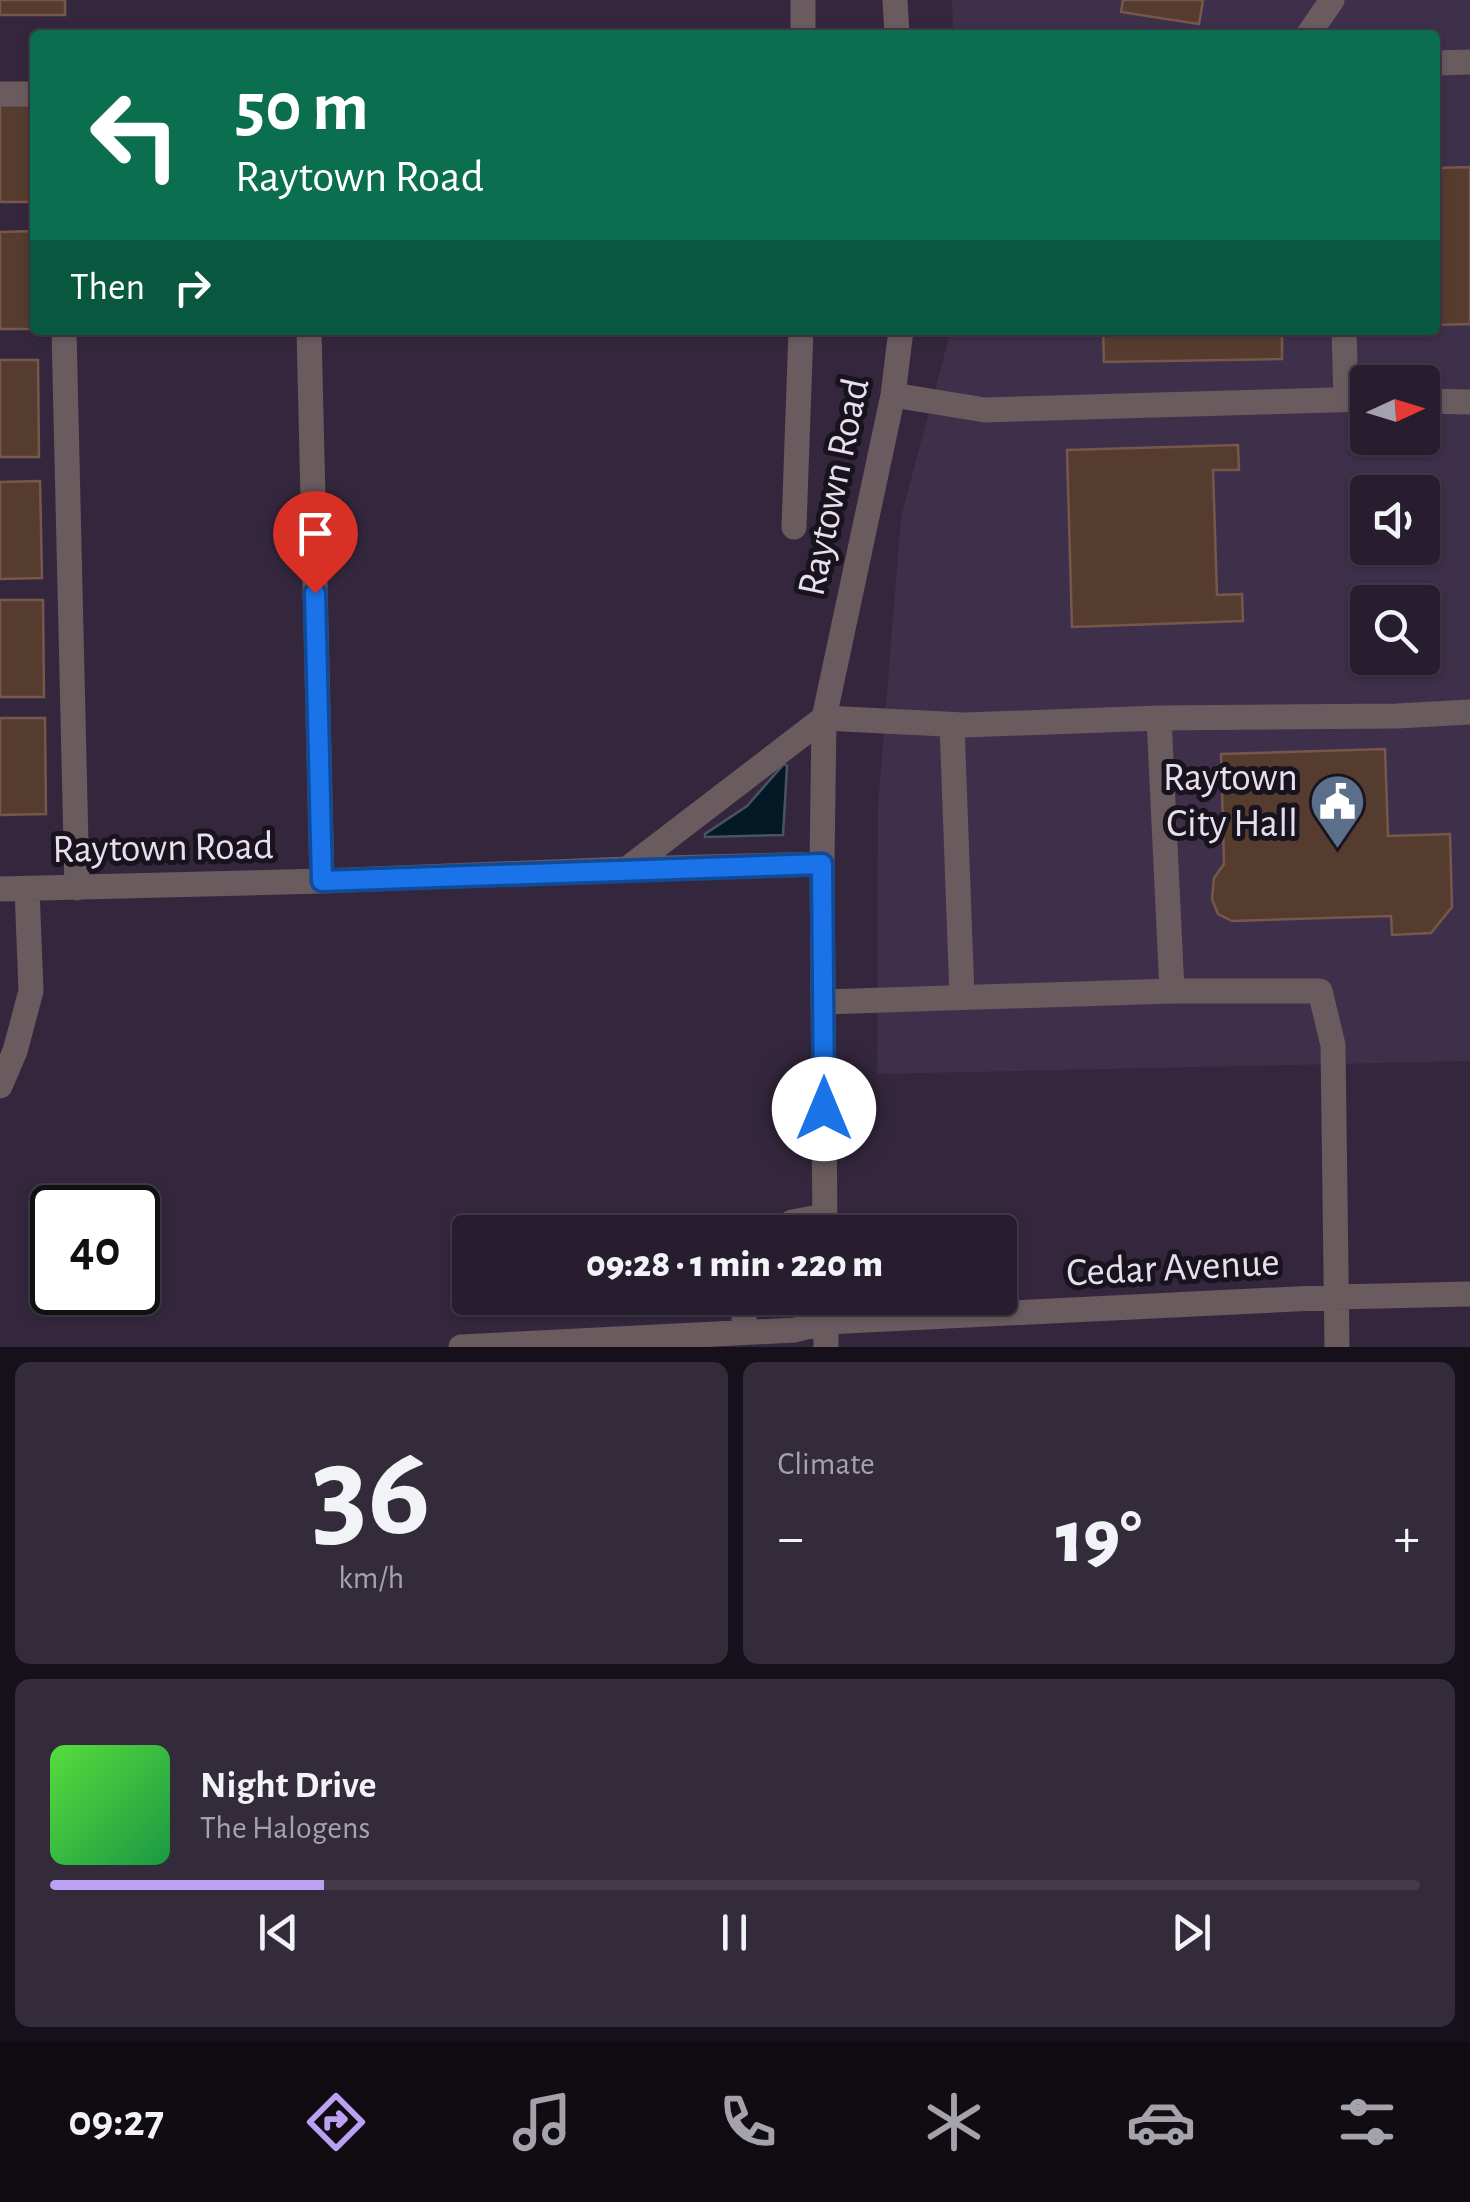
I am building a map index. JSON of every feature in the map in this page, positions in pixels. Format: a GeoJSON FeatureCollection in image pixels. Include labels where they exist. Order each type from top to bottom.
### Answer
{"type":"FeatureCollection","features":[{"type":"Feature","properties":{"kind":"street"},"geometry":{"type":"LineString","coordinates":[[803,0],[803,30]]}},
{"type":"Feature","properties":{"kind":"street"},"geometry":{"type":"LineString","coordinates":[[895,0],[898,30]]}},
{"type":"Feature","properties":{"kind":"street"},"geometry":{"type":"LineString","coordinates":[[1311,30],[1332,0]]}},
{"type":"Feature","properties":{"kind":"street"},"geometry":{"type":"LineString","coordinates":[[1440,63],[1470,62]]}},
{"type":"Feature","properties":{"kind":"street"},"geometry":{"type":"LineString","coordinates":[[0,94],[30,94]]}},
{"type":"Feature","properties":{"kind":"street"},"geometry":{"type":"LineString","coordinates":[[64,335],[77,888]]}},
{"type":"Feature","properties":{"kind":"street"},"geometry":{"type":"LineString","coordinates":[[309,335],[322,881]]}},
{"type":"Feature","properties":{"kind":"street"},"geometry":{"type":"LineString","coordinates":[[794,527],[801,335]]}},
{"type":"Feature","properties":{"kind":"street","name":"Raytown Road"},"geometry":{"type":"LineString","coordinates":[[0,890],[822,864],[824,718],[893,396],[901,335]]}},
{"type":"Feature","properties":{"kind":"street"},"geometry":{"type":"LineString","coordinates":[[1345,335],[1351,365]]}},
{"type":"Feature","properties":{"kind":"street"},"geometry":{"type":"LineString","coordinates":[[893,396],[984,410],[1350,399]]}},
{"type":"Feature","properties":{"kind":"street"},"geometry":{"type":"LineString","coordinates":[[1440,401],[1470,402]]}},
{"type":"Feature","properties":{"kind":"street"},"geometry":{"type":"LineString","coordinates":[[627,869],[824,718],[952,725],[1470,712]]}},
{"type":"Feature","properties":{"kind":"street"},"geometry":{"type":"LineString","coordinates":[[1159,718],[1172,991]]}},
{"type":"Feature","properties":{"kind":"street"},"geometry":{"type":"LineString","coordinates":[[952,725],[962,997]]}},
{"type":"Feature","properties":{"kind":"street"},"geometry":{"type":"LineString","coordinates":[[822,864],[825,1215]]}},
{"type":"Feature","properties":{"kind":"street"},"geometry":{"type":"LineString","coordinates":[[0,1086],[16,1051],[31,991],[27,889]]}},
{"type":"Feature","properties":{"kind":"street"},"geometry":{"type":"LineString","coordinates":[[824,1002],[1172,991],[1320,991],[1333,1046],[1337,1347]]}},
{"type":"Feature","properties":{"kind":"street","name":"Cedar Avenue"},"geometry":{"type":"LineString","coordinates":[[460,1347],[795,1330],[826,1322],[1470,1294]]}},
{"type":"Feature","properties":{"kind":"street"},"geometry":{"type":"LineString","coordinates":[[744,1315],[744,1332]]}},
{"type":"Feature","properties":{"kind":"shaded area"},"geometry":{"type":"Polygon","coordinates":[[[952,0],[1470,0],[1470,1061],[877,1074],[878,806],[901,517],[950,335],[1440,335],[1440,30],[953,30],[952,0]]]}},
{"type":"Feature","properties":{"kind":"water"},"geometry":{"type":"Polygon","coordinates":[[[784,764],[787,766],[783,835],[705,837],[747,806],[784,764]]]}},
{"type":"Feature","properties":{"kind":"building"},"geometry":{"type":"Polygon","coordinates":[[[0,0],[65,0],[65,15],[0,15],[0,0]]]}},
{"type":"Feature","properties":{"kind":"building"},"geometry":{"type":"Polygon","coordinates":[[[1123,0],[1203,0],[1199,24],[1121,12],[1123,0]]]}},
{"type":"Feature","properties":{"kind":"building"},"geometry":{"type":"Polygon","coordinates":[[[0,105],[30,105],[30,202],[0,202],[0,105]]]}},
{"type":"Feature","properties":{"kind":"building"},"geometry":{"type":"Polygon","coordinates":[[[1470,167],[1470,324],[1440,325],[1440,168],[1470,167]]]}},
{"type":"Feature","properties":{"kind":"building"},"geometry":{"type":"Polygon","coordinates":[[[30,231],[30,329],[0,329],[0,232],[30,231]]]}},
{"type":"Feature","properties":{"kind":"building"},"geometry":{"type":"Polygon","coordinates":[[[1103,335],[1282,335],[1282,359],[1104,362],[1103,335]]]}},
{"type":"Feature","properties":{"kind":"building"},"geometry":{"type":"Polygon","coordinates":[[[0,360],[38,360],[39,457],[0,457],[0,360]]]}},
{"type":"Feature","properties":{"kind":"building"},"geometry":{"type":"Polygon","coordinates":[[[1238,445],[1239,470],[1213,470],[1217,595],[1242,594],[1243,621],[1072,627],[1067,450],[1238,445]]]}},
{"type":"Feature","properties":{"kind":"building"},"geometry":{"type":"Polygon","coordinates":[[[40,481],[42,578],[0,579],[0,482],[40,481]]]}},
{"type":"Feature","properties":{"kind":"building"},"geometry":{"type":"Polygon","coordinates":[[[0,600],[43,600],[44,697],[0,697],[0,600]]]}},
{"type":"Feature","properties":{"kind":"building"},"geometry":{"type":"Polygon","coordinates":[[[0,718],[45,718],[46,814],[0,815],[0,718]]]}},
{"type":"Feature","properties":{"kind":"building","name":"Raytown City Hall"},"geometry":{"type":"Polygon","coordinates":[[[1385,749],[1388,836],[1450,834],[1452,907],[1431,933],[1392,935],[1391,916],[1232,921],[1218,914],[1212,899],[1214,878],[1224,864],[1221,754],[1385,749]]]}},
{"type":"Feature","properties":{"kind":"place","name":"Raytown City Hall"},"geometry":{"type":"Point","coordinates":[1337,850]}},
{"type":"Feature","properties":{"kind":"route"},"geometry":{"type":"LineString","coordinates":[[315,593],[322,881],[822,864],[824,1109]]}}]}
